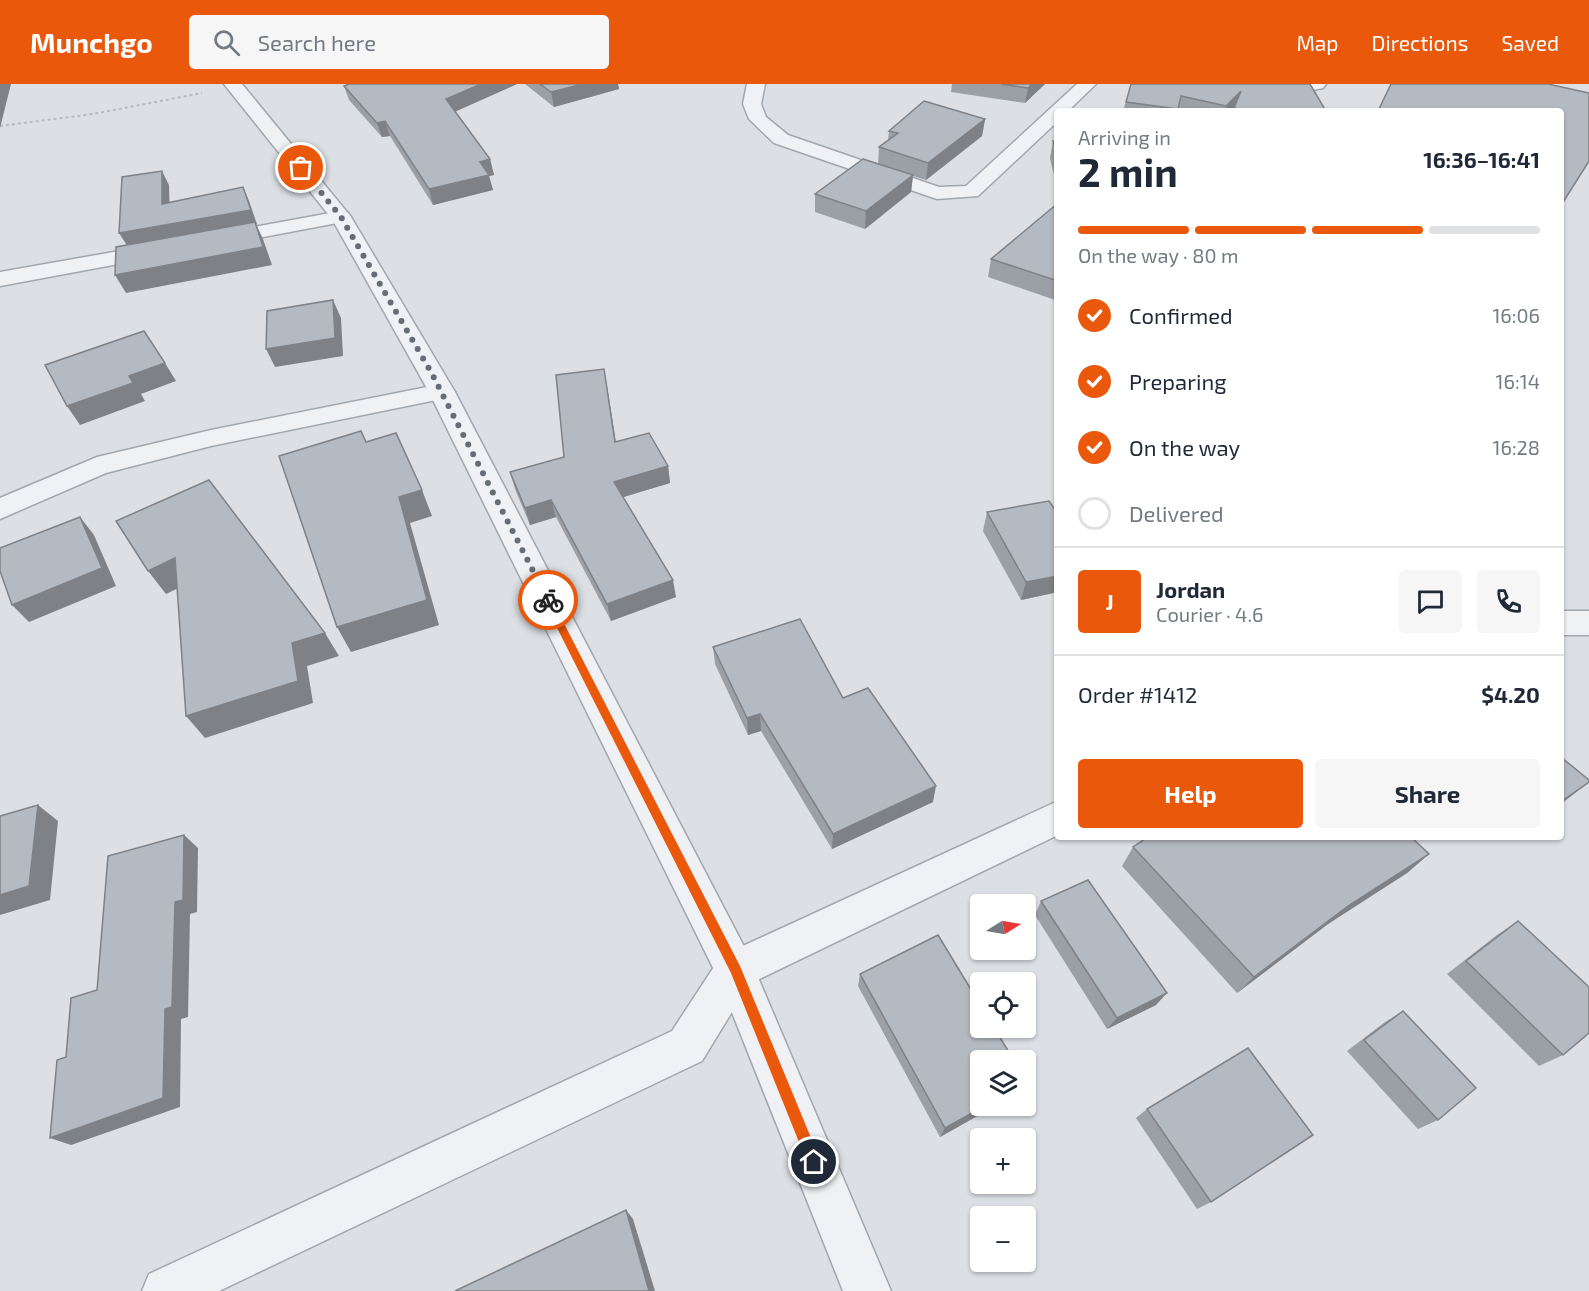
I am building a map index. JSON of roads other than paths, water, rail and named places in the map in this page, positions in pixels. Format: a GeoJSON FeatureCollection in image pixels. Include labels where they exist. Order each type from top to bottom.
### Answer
{"type":"FeatureCollection","features":[{"type":"Feature","properties":{"kind":"street"},"geometry":{"type":"LineString","coordinates":[[756,84],[752,104],[759,119],[781,140],[937,193],[971,192],[1054,115]]}},
{"type":"Feature","properties":{"kind":"street"},"geometry":{"type":"LineString","coordinates":[[1061,108],[1087,84]]}},
{"type":"Feature","properties":{"kind":"street"},"geometry":{"type":"LineString","coordinates":[[1282,84],[1303,86],[1317,84]]}},
{"type":"Feature","properties":{"kind":"street"},"geometry":{"type":"LineString","coordinates":[[234,85],[341,217],[442,392],[735,970],[867,1291]]}},
{"type":"Feature","properties":{"kind":"street"},"geometry":{"type":"LineString","coordinates":[[200,242],[341,217]]}},
{"type":"Feature","properties":{"kind":"street"},"geometry":{"type":"LineString","coordinates":[[0,279],[176,247]]}},
{"type":"Feature","properties":{"kind":"street"},"geometry":{"type":"LineString","coordinates":[[0,509],[97,466],[211,438],[442,392]]}},
{"type":"Feature","properties":{"kind":"street"},"geometry":{"type":"LineString","coordinates":[[1564,624],[1589,623]]}},
{"type":"Feature","properties":{"kind":"street"},"geometry":{"type":"LineString","coordinates":[[166,1291],[687,1046],[735,970],[1054,819]]}}]}
